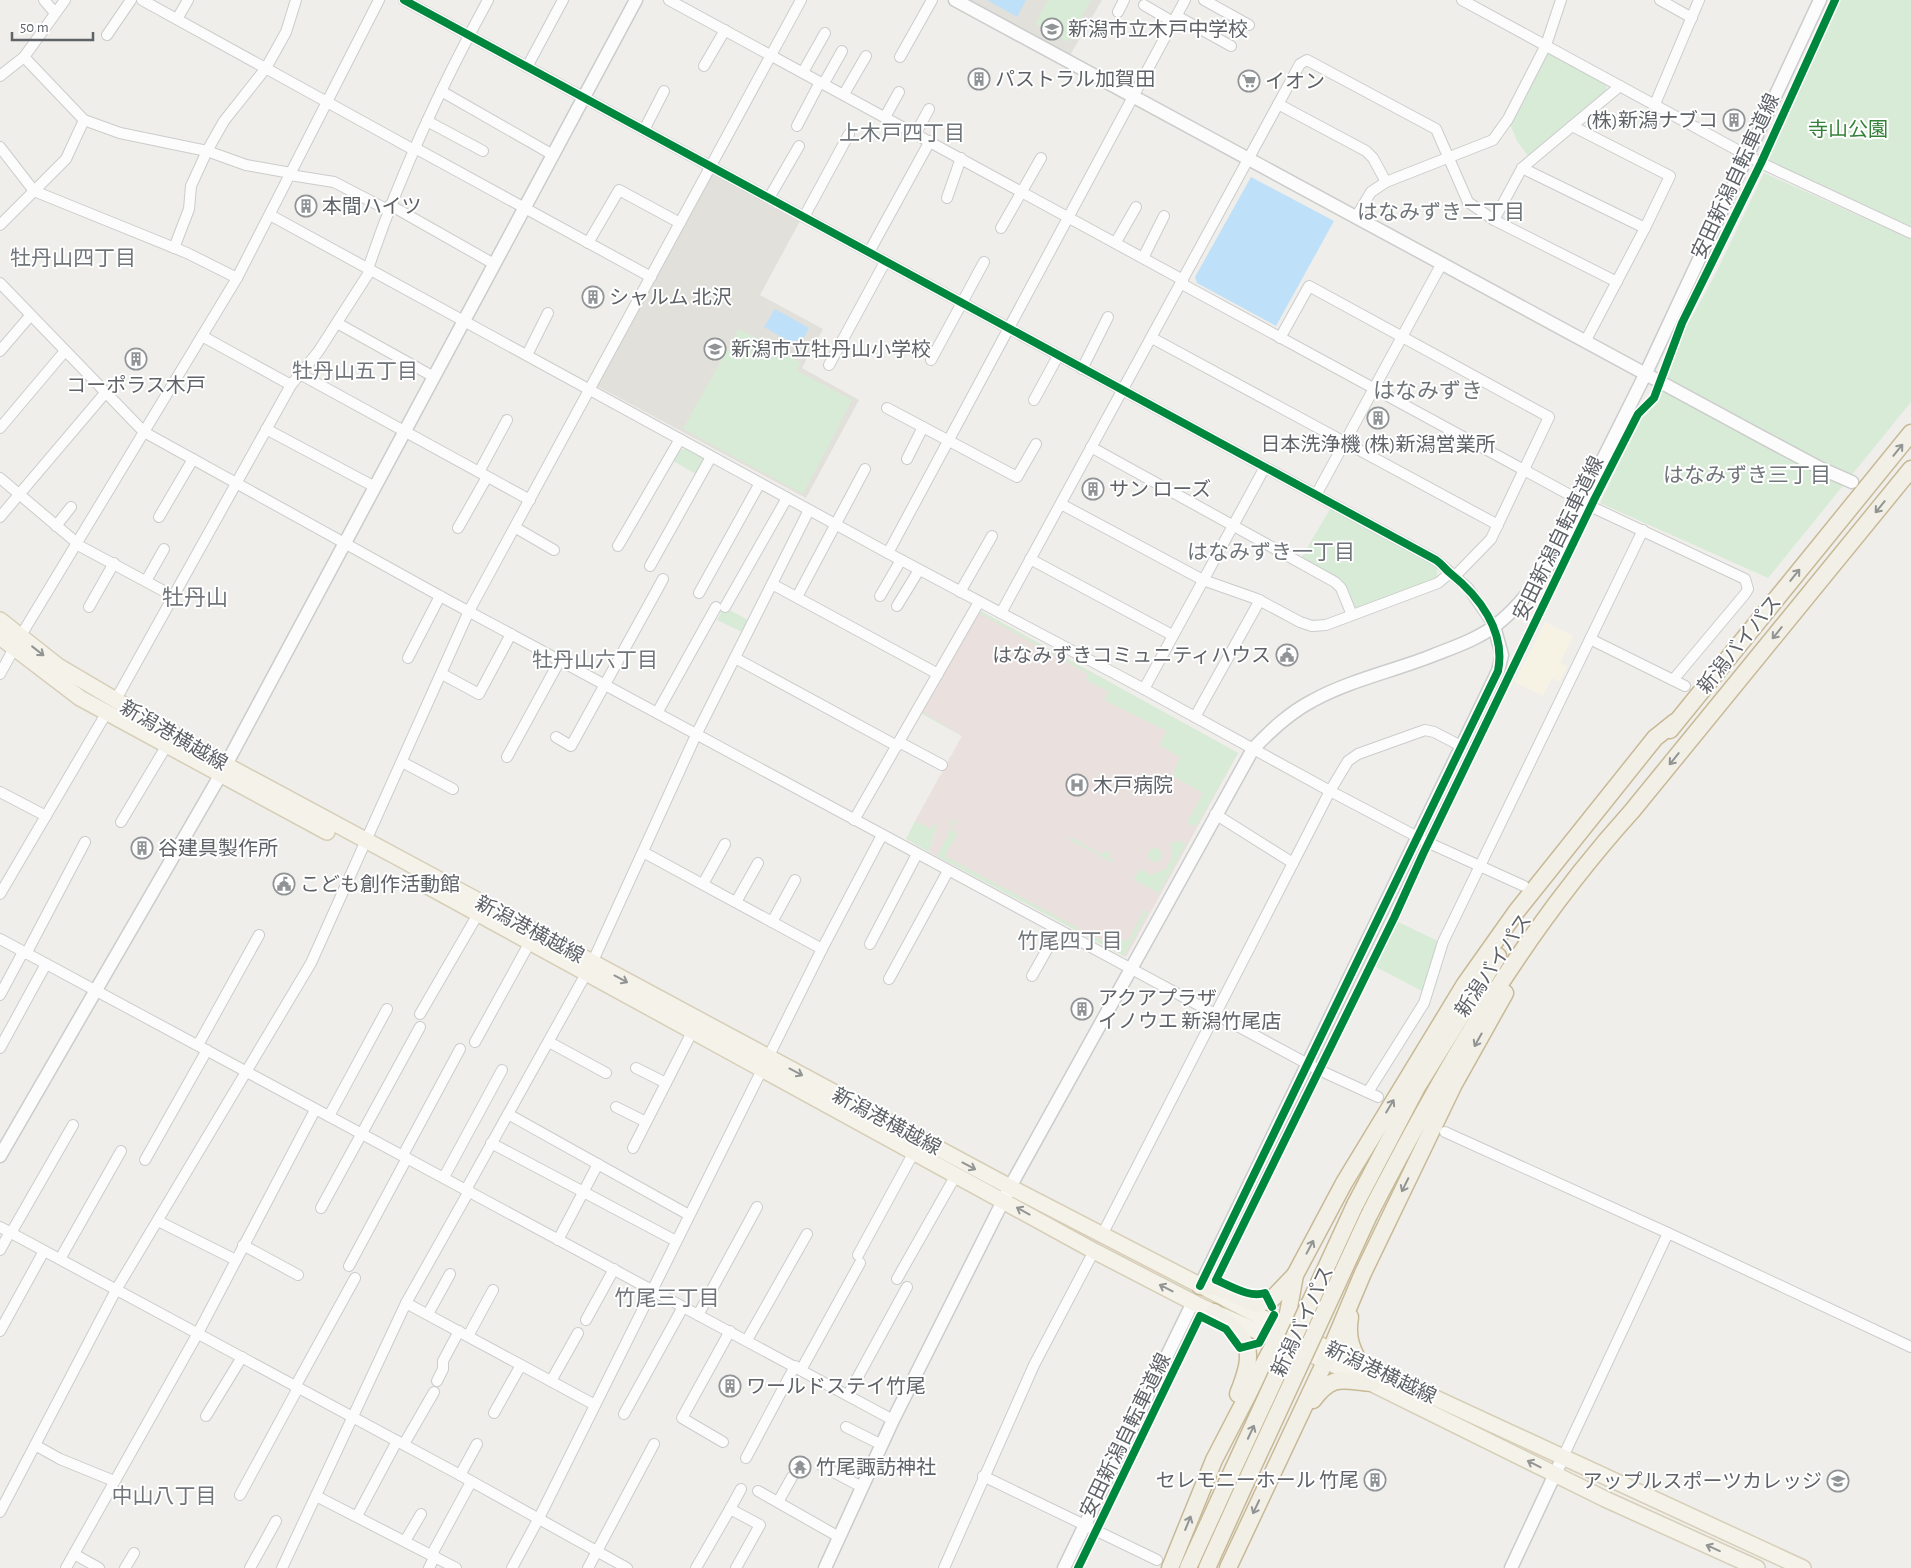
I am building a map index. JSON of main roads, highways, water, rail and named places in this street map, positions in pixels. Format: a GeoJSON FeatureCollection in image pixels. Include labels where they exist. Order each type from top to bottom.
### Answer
{"type":"FeatureCollection","features":[{"type":"Feature","properties":{"kind":"highway","name":"新潟バイパス"},"geometry":{"type":"LineString","coordinates":[[1188,1568],[1355,1205],[1394,1129],[1442,1045],[1514,931],[1662,743],[1675,722],[1911,433]]}},
{"type":"Feature","properties":{"kind":"highway","name":"新潟バイパス"},"geometry":{"type":"LineString","coordinates":[[1207,1568],[1369,1215],[1430,1096],[1501,980],[1552,908],[1600,847],[1632,811],[1911,469]]}},
{"type":"Feature","properties":{"kind":"highway"},"geometry":{"type":"LineString","coordinates":[[1200,1286],[1216,1288],[1257,1304],[1271,1300],[1295,1275],[1344,1183],[1465,984],[1516,912],[1565,849],[1654,738],[1675,722]]}},
{"type":"Feature","properties":{"kind":"highway"},"geometry":{"type":"LineString","coordinates":[[1302,1409],[1310,1384],[1312,1347],[1334,1322],[1363,1273],[1454,1084],[1502,999],[1544,933],[1606,852],[1632,811]]}},
{"type":"Feature","properties":{"kind":"highway"},"geometry":{"type":"LineString","coordinates":[[1228,1568],[1328,1355],[1363,1273]]}},
{"type":"Feature","properties":{"kind":"highway"},"geometry":{"type":"LineString","coordinates":[[1164,1564],[1214,1460],[1280,1333],[1288,1313],[1295,1275]]}},
{"type":"Feature","properties":{"kind":"highway"},"geometry":{"type":"LineString","coordinates":[[1353,1300],[1348,1333],[1350,1346],[1359,1362]]}},
{"type":"Feature","properties":{"kind":"highway"},"geometry":{"type":"LineString","coordinates":[[1214,1312],[1244,1338],[1248,1350],[1248,1368],[1214,1460]]}},
{"type":"Feature","properties":{"kind":"highway"},"geometry":{"type":"LineString","coordinates":[[1290,1435],[1326,1384],[1335,1380],[1373,1383]]}},
{"type":"Feature","properties":{"kind":"main road","name":"新潟港横越線"},"geometry":{"type":"LineString","coordinates":[[0,620],[17,643],[80,698],[111,707],[223,770],[1006,1194],[1094,1251],[1214,1312],[1280,1333],[1312,1347],[1373,1383],[1555,1474],[1757,1568]]}},
{"type":"Feature","properties":{"kind":"main road","name":"新潟港横越線"},"geometry":{"type":"LineString","coordinates":[[0,637],[17,643]]}},
{"type":"Feature","properties":{"kind":"main road","name":"新潟港横越線"},"geometry":{"type":"LineString","coordinates":[[111,707],[167,745],[223,770]]}},
{"type":"Feature","properties":{"kind":"main road","name":"新潟港横越線"},"geometry":{"type":"LineString","coordinates":[[365,846],[478,914],[530,942],[590,968],[692,1032],[765,1063],[956,1175],[1102,1235],[1200,1286],[1280,1333]]}},
{"type":"Feature","properties":{"kind":"main road","name":"新潟港横越線"},"geometry":{"type":"LineString","coordinates":[[1328,1355],[1359,1362],[1803,1568]]}},
{"type":"Feature","properties":{"kind":"water"},"geometry":{"type":"Polygon","coordinates":[[[987,0],[1026,0],[1017,17],[987,0]]]}},
{"type":"Feature","properties":{"kind":"water"},"geometry":{"type":"Polygon","coordinates":[[[1251,177],[1334,221],[1276,326],[1197,283],[1195,277],[1251,177]]]}},
{"type":"Feature","properties":{"kind":"water"},"geometry":{"type":"Polygon","coordinates":[[[775,309],[809,328],[799,347],[764,327],[775,309]]]}},
{"type":"Feature","properties":{"kind":"place","name":"新潟市立木戸中学校"},"geometry":{"type":"Point","coordinates":[1052,29]}},
{"type":"Feature","properties":{"kind":"place","name":"パストラル加賀田"},"geometry":{"type":"Point","coordinates":[979,79]}},
{"type":"Feature","properties":{"kind":"place","name":"イオン"},"geometry":{"type":"Point","coordinates":[1249,81]}},
{"type":"Feature","properties":{"kind":"place","name":"(株)新潟ナブコ"},"geometry":{"type":"Point","coordinates":[1734,120]}},
{"type":"Feature","properties":{"kind":"place","name":"本間ハイツ"},"geometry":{"type":"Point","coordinates":[306,206]}},
{"type":"Feature","properties":{"kind":"place","name":"シャルム 北沢"},"geometry":{"type":"Point","coordinates":[593,297]}},
{"type":"Feature","properties":{"kind":"place","name":"新潟市立牡丹山小学校"},"geometry":{"type":"Point","coordinates":[715,349]}},
{"type":"Feature","properties":{"kind":"place","name":"コーポラス木戸"},"geometry":{"type":"Point","coordinates":[136,359]}},
{"type":"Feature","properties":{"kind":"place","name":"日本洗浄機 (株)新潟営業所"},"geometry":{"type":"Point","coordinates":[1378,418]}},
{"type":"Feature","properties":{"kind":"place","name":"サン ローズ"},"geometry":{"type":"Point","coordinates":[1093,489]}},
{"type":"Feature","properties":{"kind":"place","name":"はなみずきコミュニティハウス"},"geometry":{"type":"Point","coordinates":[1287,655]}},
{"type":"Feature","properties":{"kind":"place","name":"木戸病院"},"geometry":{"type":"Point","coordinates":[1077,785]}},
{"type":"Feature","properties":{"kind":"place","name":"谷建具製作所"},"geometry":{"type":"Point","coordinates":[142,848]}},
{"type":"Feature","properties":{"kind":"place","name":"こども創作活動館"},"geometry":{"type":"Point","coordinates":[284,884]}},
{"type":"Feature","properties":{"kind":"place","name":"アクアプラザ イノウエ 新潟竹尾店"},"geometry":{"type":"Point","coordinates":[1082,1009]}},
{"type":"Feature","properties":{"kind":"place","name":"ワールドステイ竹尾"},"geometry":{"type":"Point","coordinates":[730,1386]}},
{"type":"Feature","properties":{"kind":"place","name":"竹尾諏訪神社"},"geometry":{"type":"Point","coordinates":[800,1467]}},
{"type":"Feature","properties":{"kind":"place","name":"セレモニーホール 竹尾"},"geometry":{"type":"Point","coordinates":[1375,1480]}},
{"type":"Feature","properties":{"kind":"place","name":"アップルスポーツカレッジ"},"geometry":{"type":"Point","coordinates":[1838,1481]}},
{"type":"Feature","properties":{"kind":"district","name":"上木戸四丁目"},"geometry":{"type":"Point","coordinates":[902,133]}},
{"type":"Feature","properties":{"kind":"district","name":"はなみずき二丁目"},"geometry":{"type":"Point","coordinates":[1441,212]}},
{"type":"Feature","properties":{"kind":"district","name":"牡丹山四丁目"},"geometry":{"type":"Point","coordinates":[73,258]}},
{"type":"Feature","properties":{"kind":"district","name":"牡丹山五丁目"},"geometry":{"type":"Point","coordinates":[355,371]}},
{"type":"Feature","properties":{"kind":"district","name":"はなみずき"},"geometry":{"type":"Point","coordinates":[1428,390]}},
{"type":"Feature","properties":{"kind":"district","name":"はなみずき三丁目"},"geometry":{"type":"Point","coordinates":[1747,475]}},
{"type":"Feature","properties":{"kind":"district","name":"はなみずき一丁目"},"geometry":{"type":"Point","coordinates":[1271,552]}},
{"type":"Feature","properties":{"kind":"district","name":"牡丹山"},"geometry":{"type":"Point","coordinates":[195,597]}},
{"type":"Feature","properties":{"kind":"district","name":"牡丹山六丁目"},"geometry":{"type":"Point","coordinates":[595,660]}},
{"type":"Feature","properties":{"kind":"district","name":"竹尾四丁目"},"geometry":{"type":"Point","coordinates":[1070,941]}},
{"type":"Feature","properties":{"kind":"district","name":"竹尾三丁目"},"geometry":{"type":"Point","coordinates":[667,1298]}},
{"type":"Feature","properties":{"kind":"district","name":"中山八丁目"},"geometry":{"type":"Point","coordinates":[164,1496]}},
{"type":"Feature","properties":{"kind":"park label","name":"寺山公園"},"geometry":{"type":"Point","coordinates":[1848,129]}}]}
